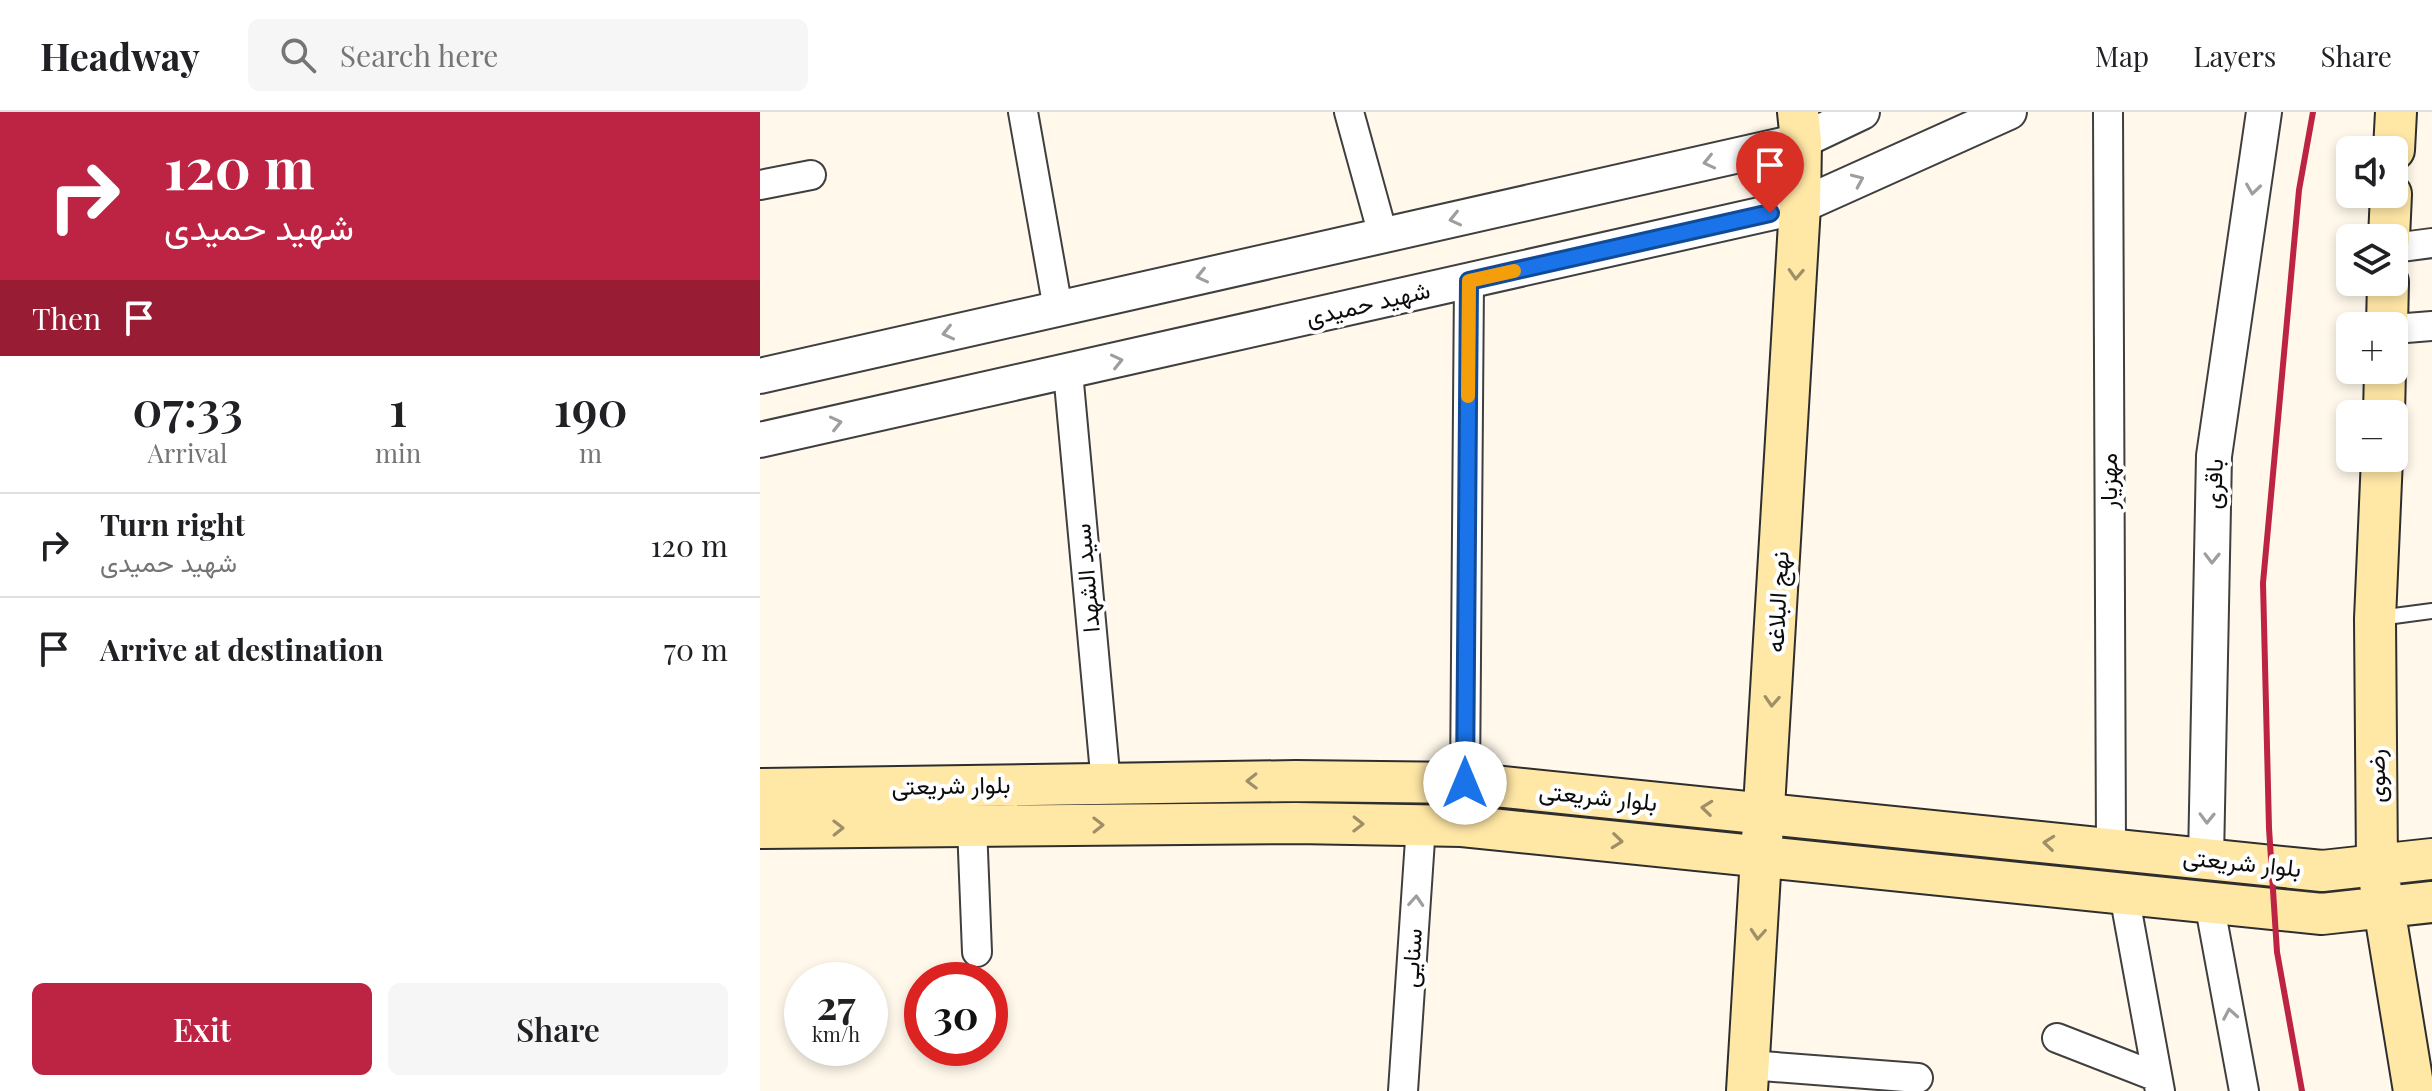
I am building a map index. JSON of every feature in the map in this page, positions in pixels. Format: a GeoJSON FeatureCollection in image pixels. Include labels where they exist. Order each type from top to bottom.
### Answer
{"type":"FeatureCollection","features":[{"type":"Feature","properties":{"kind":"main road"},"geometry":{"type":"LineString","coordinates":[[2395,136],[2396,112]]}},
{"type":"Feature","properties":{"kind":"main road","name":"نهج البلاغه"},"geometry":{"type":"LineString","coordinates":[[1748,1078],[1800,206],[1800,127]]}},
{"type":"Feature","properties":{"kind":"main road","name":"رضوی"},"geometry":{"type":"LineString","coordinates":[[2381,472],[2375,619],[2377,865],[2414,1091]]}},
{"type":"Feature","properties":{"kind":"main road","name":"بلوار شریعتی"},"geometry":{"type":"LineString","coordinates":[[760,789],[1296,781],[1465,783],[2322,871],[2432,859]]}},
{"type":"Feature","properties":{"kind":"main road","name":"بلوار شریعتی"},"geometry":{"type":"LineString","coordinates":[[760,828],[1296,823],[1462,826],[2322,914],[2432,902]]}},
{"type":"Feature","properties":{"kind":"street"},"geometry":{"type":"LineString","coordinates":[[1023,112],[1058,309]]}},
{"type":"Feature","properties":{"kind":"street"},"geometry":{"type":"LineString","coordinates":[[1349,112],[1383,235]]}},
{"type":"Feature","properties":{"kind":"street"},"geometry":{"type":"LineString","coordinates":[[760,376],[1383,235],[1862,112]]}},
{"type":"Feature","properties":{"kind":"street","name":"شهید حمیدی"},"geometry":{"type":"LineString","coordinates":[[760,440],[1800,206],[2009,112]]}},
{"type":"Feature","properties":{"kind":"street","name":"مهزیار"},"geometry":{"type":"LineString","coordinates":[[2108,112],[2111,849]]}},
{"type":"Feature","properties":{"kind":"street","name":"باقری"},"geometry":{"type":"LineString","coordinates":[[2206,859],[2214,456],[2264,112]]}},
{"type":"Feature","properties":{"kind":"street"},"geometry":{"type":"LineString","coordinates":[[760,185],[811,175]]}},
{"type":"Feature","properties":{"kind":"street"},"geometry":{"type":"LineString","coordinates":[[2408,246],[2432,243]]}},
{"type":"Feature","properties":{"kind":"street"},"geometry":{"type":"LineString","coordinates":[[1465,783],[1469,281]]}},
{"type":"Feature","properties":{"kind":"street"},"geometry":{"type":"LineString","coordinates":[[2408,328],[2432,326]]}},
{"type":"Feature","properties":{"kind":"street","name":"سید الشهدا"},"geometry":{"type":"LineString","coordinates":[[1068,372],[1106,784]]}},
{"type":"Feature","properties":{"kind":"street","name":"سنایی"},"geometry":{"type":"LineString","coordinates":[[1403,1091],[1421,825]]}},
{"type":"Feature","properties":{"kind":"street"},"geometry":{"type":"LineString","coordinates":[[972,826],[977,952]]}},
{"type":"Feature","properties":{"kind":"street"},"geometry":{"type":"LineString","coordinates":[[2124,894],[2158,1084]]}},
{"type":"Feature","properties":{"kind":"street"},"geometry":{"type":"LineString","coordinates":[[2209,902],[2244,1091]]}},
{"type":"Feature","properties":{"kind":"street"},"geometry":{"type":"LineString","coordinates":[[2057,1038],[2158,1084]]}},
{"type":"Feature","properties":{"kind":"street"},"geometry":{"type":"LineString","coordinates":[[1748,1078],[1918,1078]]}},
{"type":"Feature","properties":{"kind":"lane"},"geometry":{"type":"LineString","coordinates":[[2375,619],[2432,611]]}},
{"type":"Feature","properties":{"kind":"railway"},"geometry":{"type":"LineString","coordinates":[[2302,1091],[2277,952],[2269,828],[2263,583],[2299,190],[2313,112]]}},
{"type":"Feature","properties":{"kind":"slow traffic"},"geometry":{"type":"LineString","coordinates":[[1468,396],[1469,281],[1514,271]]}},
{"type":"Feature","properties":{"kind":"route"},"geometry":{"type":"LineString","coordinates":[[1465,783],[1469,281],[1770,213]]}}]}
